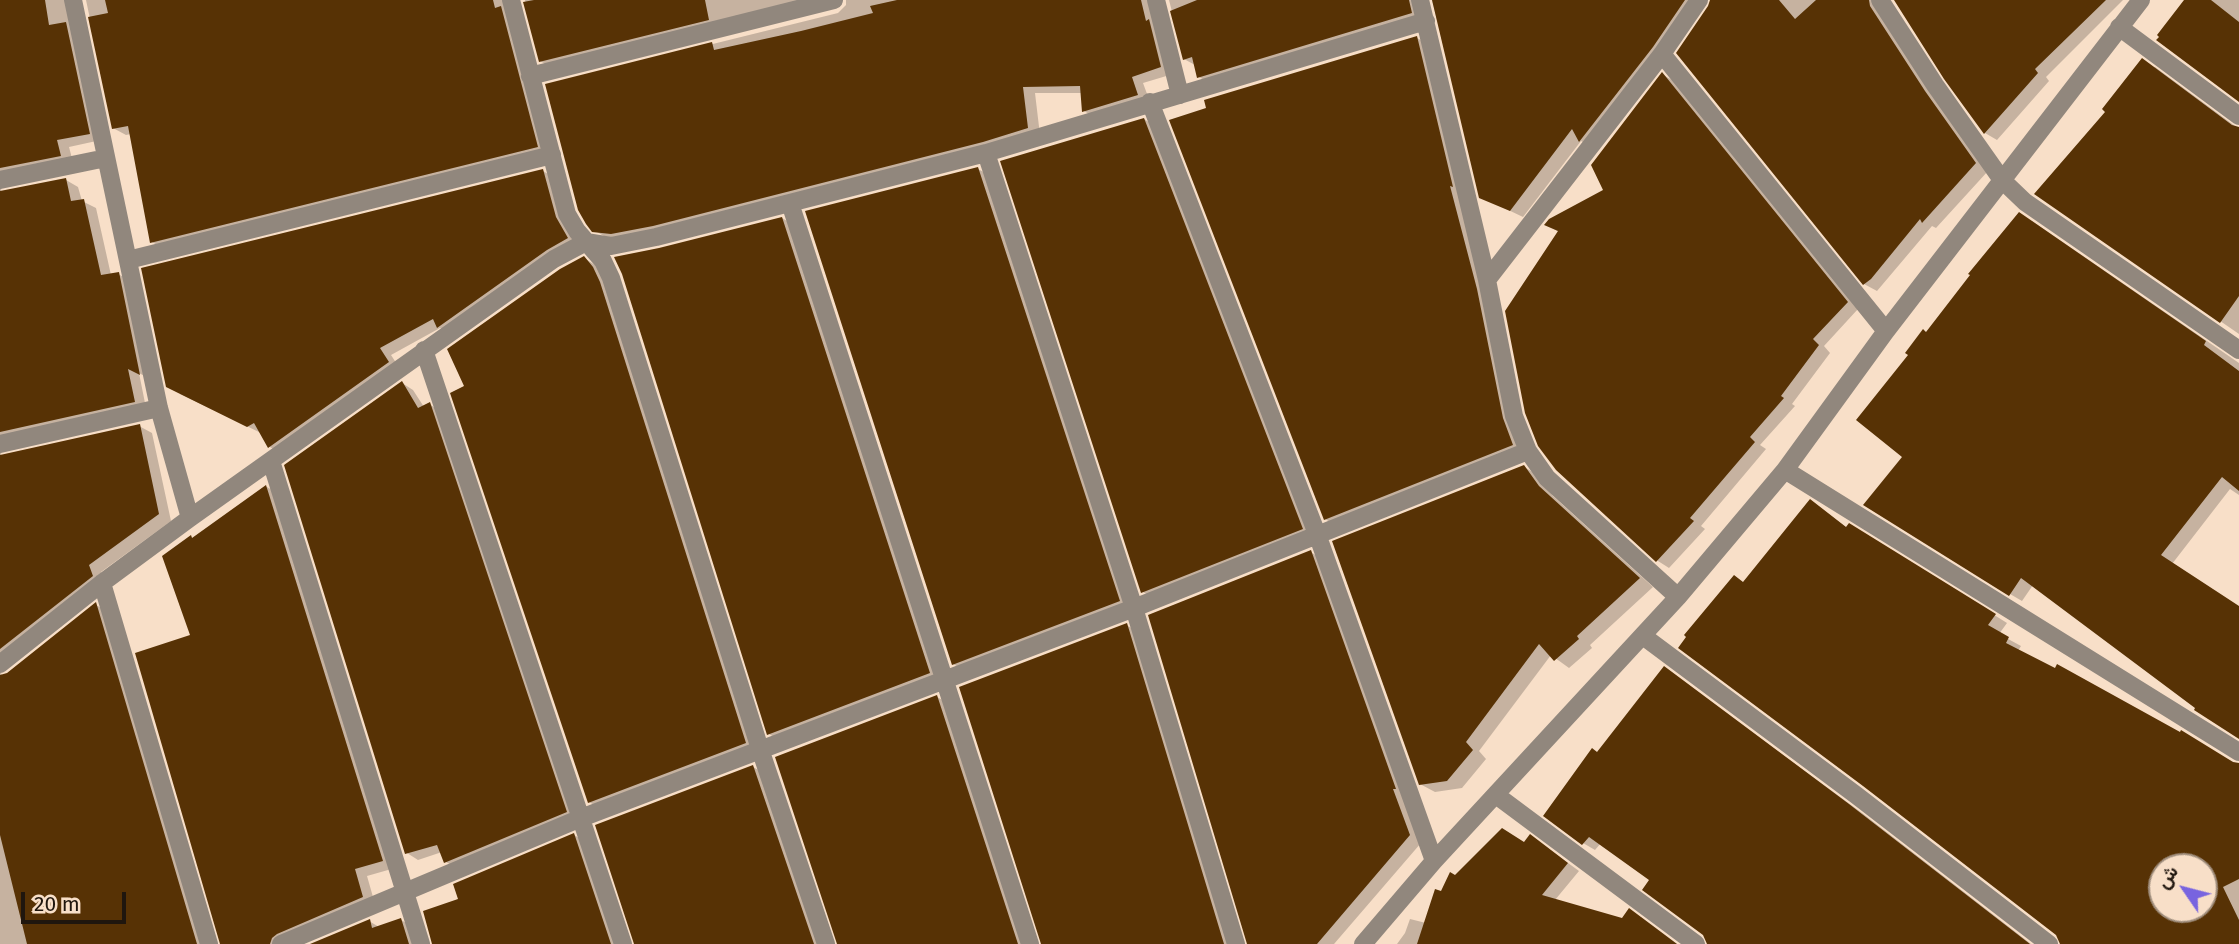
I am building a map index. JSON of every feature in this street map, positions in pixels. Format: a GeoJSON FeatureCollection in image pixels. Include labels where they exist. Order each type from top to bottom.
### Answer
{"type":"FeatureCollection","features":[{"type":"Feature","properties":{"kind":"street"},"geometry":{"type":"LineString","coordinates":[[73,0],[159,408],[190,518]]}},
{"type":"Feature","properties":{"kind":"street"},"geometry":{"type":"LineString","coordinates":[[511,0],[567,214],[603,261],[611,278],[760,749],[826,944]]}},
{"type":"Feature","properties":{"kind":"street"},"geometry":{"type":"LineString","coordinates":[[530,76],[834,0]]}},
{"type":"Feature","properties":{"kind":"street"},"geometry":{"type":"LineString","coordinates":[[1156,0],[1180,95]]}},
{"type":"Feature","properties":{"kind":"street"},"geometry":{"type":"LineString","coordinates":[[1420,0],[1488,280],[1514,416],[1528,451],[1547,478],[1678,597]]}},
{"type":"Feature","properties":{"kind":"street"},"geometry":{"type":"LineString","coordinates":[[1488,280],[1662,54],[1699,0]]}},
{"type":"Feature","properties":{"kind":"street"},"geometry":{"type":"LineString","coordinates":[[1880,0],[1935,85],[2002,180],[2025,202],[2239,350]]}},
{"type":"Feature","properties":{"kind":"street"},"geometry":{"type":"LineString","coordinates":[[1363,944],[1434,862],[1678,597],[1785,470],[1886,331],[2141,0]]}},
{"type":"Feature","properties":{"kind":"street"},"geometry":{"type":"LineString","coordinates":[[0,664],[190,518],[424,350],[554,260],[586,242],[611,246],[986,153],[1426,21]]}},
{"type":"Feature","properties":{"kind":"street"},"geometry":{"type":"LineString","coordinates":[[2119,27],[2239,116]]}},
{"type":"Feature","properties":{"kind":"street"},"geometry":{"type":"LineString","coordinates":[[1662,54],[1886,331]]}},
{"type":"Feature","properties":{"kind":"street"},"geometry":{"type":"LineString","coordinates":[[1150,102],[1317,534],[1434,862]]}},
{"type":"Feature","properties":{"kind":"street"},"geometry":{"type":"LineString","coordinates":[[986,153],[1134,608],[1236,944]]}},
{"type":"Feature","properties":{"kind":"street"},"geometry":{"type":"LineString","coordinates":[[128,260],[552,155]]}},
{"type":"Feature","properties":{"kind":"street"},"geometry":{"type":"LineString","coordinates":[[0,180],[106,158]]}},
{"type":"Feature","properties":{"kind":"street"},"geometry":{"type":"LineString","coordinates":[[790,203],[1030,944]]}},
{"type":"Feature","properties":{"kind":"street"},"geometry":{"type":"LineString","coordinates":[[424,350],[623,944]]}},
{"type":"Feature","properties":{"kind":"street"},"geometry":{"type":"LineString","coordinates":[[0,444],[159,408]]}},
{"type":"Feature","properties":{"kind":"street"},"geometry":{"type":"LineString","coordinates":[[281,944],[581,818],[1134,608],[1528,451]]}},
{"type":"Feature","properties":{"kind":"street"},"geometry":{"type":"LineString","coordinates":[[271,461],[421,944]]}},
{"type":"Feature","properties":{"kind":"street"},"geometry":{"type":"LineString","coordinates":[[1785,470],[2239,752]]}},
{"type":"Feature","properties":{"kind":"street"},"geometry":{"type":"LineString","coordinates":[[102,583],[209,944]]}},
{"type":"Feature","properties":{"kind":"street"},"geometry":{"type":"LineString","coordinates":[[1643,636],[2049,944]]}},
{"type":"Feature","properties":{"kind":"street"},"geometry":{"type":"LineString","coordinates":[[1496,795],[1696,944]]}},
{"type":"Feature","properties":{"kind":"building"},"geometry":{"type":"Polygon","coordinates":[[[0,0],[45,0],[49,25],[66,22],[90,134],[57,140],[61,156],[0,168],[0,0]]]}},
{"type":"Feature","properties":{"kind":"building"},"geometry":{"type":"Polygon","coordinates":[[[105,0],[493,0],[495,8],[501,6],[538,147],[150,243],[128,126],[112,129],[88,17],[108,13],[105,0]]]}},
{"type":"Feature","properties":{"kind":"building"},"geometry":{"type":"Polygon","coordinates":[[[705,0],[709,20],[539,62],[523,2],[705,0]]]}},
{"type":"Feature","properties":{"kind":"building"},"geometry":{"type":"Polygon","coordinates":[[[897,0],[1141,0],[1146,21],[1149,19],[1161,67],[1132,77],[1138,95],[1082,112],[1080,86],[1023,87],[1028,128],[983,142],[653,226],[611,234],[592,232],[586,224],[578,210],[545,84],[712,42],[714,50],[801,31],[873,13],[870,6],[897,0]]]}},
{"type":"Feature","properties":{"kind":"building"},"geometry":{"type":"Polygon","coordinates":[[[1197,0],[1409,0],[1412,13],[1197,78],[1192,57],[1183,60],[1170,11],[1197,0]]]}},
{"type":"Feature","properties":{"kind":"building"},"geometry":{"type":"Polygon","coordinates":[[[1432,0],[1685,0],[1653,47],[1579,142],[1572,129],[1510,211],[1479,198],[1432,0]]]}},
{"type":"Feature","properties":{"kind":"building"},"geometry":{"type":"Polygon","coordinates":[[[1710,0],[1779,0],[1795,19],[1816,0],[1869,0],[1870,6],[1925,91],[1976,163],[1922,223],[1920,219],[1871,279],[1863,285],[1676,53],[1710,0]]]}},
{"type":"Feature","properties":{"kind":"building"},"geometry":{"type":"Polygon","coordinates":[[[1894,0],[2106,0],[2035,69],[2038,73],[1984,134],[1944,79],[1894,0]]]}},
{"type":"Feature","properties":{"kind":"building"},"geometry":{"type":"Polygon","coordinates":[[[2184,0],[2211,0],[2239,22],[2239,102],[2156,40],[2184,0]]]}},
{"type":"Feature","properties":{"kind":"building"},"geometry":{"type":"Polygon","coordinates":[[[1417,36],[1453,187],[1450,186],[1477,289],[1503,418],[1513,445],[1324,520],[1169,120],[1206,108],[1204,100],[1417,36]]]}},
{"type":"Feature","properties":{"kind":"building"},"geometry":{"type":"Polygon","coordinates":[[[2142,58],[2232,125],[2239,127],[2239,296],[2220,323],[2034,194],[2105,112],[2102,109],[2142,58]]]}},
{"type":"Feature","properties":{"kind":"building"},"geometry":{"type":"Polygon","coordinates":[[[1662,72],[1848,302],[1813,339],[1819,345],[1781,396],[1784,398],[1750,437],[1755,442],[1690,518],[1694,521],[1656,562],[1556,470],[1538,446],[1525,413],[1505,311],[1558,231],[1544,225],[1549,219],[1603,190],[1591,165],[1662,72]]]}},
{"type":"Feature","properties":{"kind":"building"},"geometry":{"type":"Polygon","coordinates":[[[1144,118],[1303,529],[1141,593],[1000,161],[1144,118]]]}},
{"type":"Feature","properties":{"kind":"building"},"geometry":{"type":"Polygon","coordinates":[[[978,167],[1120,601],[952,665],[805,211],[978,167]]]}},
{"type":"Feature","properties":{"kind":"building"},"geometry":{"type":"Polygon","coordinates":[[[543,169],[556,217],[568,238],[437,328],[433,319],[380,348],[389,362],[268,448],[254,423],[247,427],[166,387],[141,268],[543,169]]]}},
{"type":"Feature","properties":{"kind":"building"},"geometry":{"type":"Polygon","coordinates":[[[66,178],[71,201],[84,199],[101,275],[119,272],[140,375],[128,369],[135,402],[0,432],[0,191],[66,178]]]}},
{"type":"Feature","properties":{"kind":"building"},"geometry":{"type":"Polygon","coordinates":[[[2019,212],[2206,341],[2204,345],[2239,371],[2239,491],[2222,477],[2161,555],[2239,606],[2239,739],[2194,710],[2195,708],[2021,578],[2009,596],[1863,505],[1902,457],[1856,420],[1908,355],[1905,353],[1923,329],[1926,332],[1970,275],[1968,274],[2019,212]]]}},
{"type":"Feature","properties":{"kind":"building"},"geometry":{"type":"Polygon","coordinates":[[[782,217],[930,673],[767,735],[622,274],[614,257],[782,217]]]}},
{"type":"Feature","properties":{"kind":"building"},"geometry":{"type":"Polygon","coordinates":[[[584,256],[600,282],[746,743],[588,803],[450,393],[464,386],[447,349],[560,269],[584,256]]]}},
{"type":"Feature","properties":{"kind":"building"},"geometry":{"type":"Polygon","coordinates":[[[402,381],[418,408],[430,402],[567,812],[444,863],[437,845],[405,854],[284,465],[402,381]]]}},
{"type":"Feature","properties":{"kind":"building"},"geometry":{"type":"Polygon","coordinates":[[[140,424],[159,514],[89,565],[93,576],[0,649],[0,455],[140,424]]]}},
{"type":"Feature","properties":{"kind":"building"},"geometry":{"type":"Polygon","coordinates":[[[1524,465],[1539,486],[1640,578],[1554,661],[1539,644],[1466,742],[1473,750],[1447,781],[1419,785],[1332,541],[1524,465]]]}},
{"type":"Feature","properties":{"kind":"building"},"geometry":{"type":"Polygon","coordinates":[[[266,485],[383,861],[355,869],[363,897],[277,934],[270,944],[220,944],[135,653],[190,635],[162,556],[266,485]]]}},
{"type":"Feature","properties":{"kind":"building"},"geometry":{"type":"Polygon","coordinates":[[[1810,499],[1846,527],[1849,523],[1996,614],[1988,625],[2009,637],[2006,643],[2055,668],[2057,664],[2239,763],[2239,879],[2223,887],[2239,920],[2239,944],[2060,944],[2056,935],[1678,648],[1686,637],[1684,635],[1734,575],[1743,582],[1810,499]]]}},
{"type":"Feature","properties":{"kind":"building"},"geometry":{"type":"Polygon","coordinates":[[[1311,550],[1410,835],[1317,944],[1247,944],[1148,615],[1311,550]]]}},
{"type":"Feature","properties":{"kind":"building"},"geometry":{"type":"Polygon","coordinates":[[[96,602],[197,944],[27,944],[0,835],[0,675],[7,673],[96,602]]]}},
{"type":"Feature","properties":{"kind":"building"},"geometry":{"type":"Polygon","coordinates":[[[1127,623],[1224,944],[1041,944],[959,687],[1127,623]]]}},
{"type":"Feature","properties":{"kind":"building"},"geometry":{"type":"Polygon","coordinates":[[[1664,666],[2030,944],[1707,944],[1703,935],[1642,890],[1649,880],[1589,837],[1582,845],[1543,816],[1592,748],[1597,752],[1664,666]]]}},
{"type":"Feature","properties":{"kind":"building"},"geometry":{"type":"Polygon","coordinates":[[[937,695],[1018,944],[837,944],[775,757],[937,695]]]}},
{"type":"Feature","properties":{"kind":"building"},"geometry":{"type":"Polygon","coordinates":[[[753,765],[814,944],[634,944],[595,825],[753,765]]]}},
{"type":"Feature","properties":{"kind":"building"},"geometry":{"type":"Polygon","coordinates":[[[1502,828],[1524,842],[1530,834],[1568,863],[1542,895],[1622,918],[1629,908],[1677,944],[1417,944],[1435,889],[1441,891],[1450,872],[1455,875],[1502,828]]]}},
{"type":"Feature","properties":{"kind":"building"},"geometry":{"type":"Polygon","coordinates":[[[574,833],[611,944],[432,944],[423,911],[458,899],[453,884],[574,833]]]}},
{"type":"Feature","properties":{"kind":"building"},"geometry":{"type":"Polygon","coordinates":[[[401,918],[409,944],[310,944],[370,919],[372,928],[401,918]]]}}]}
